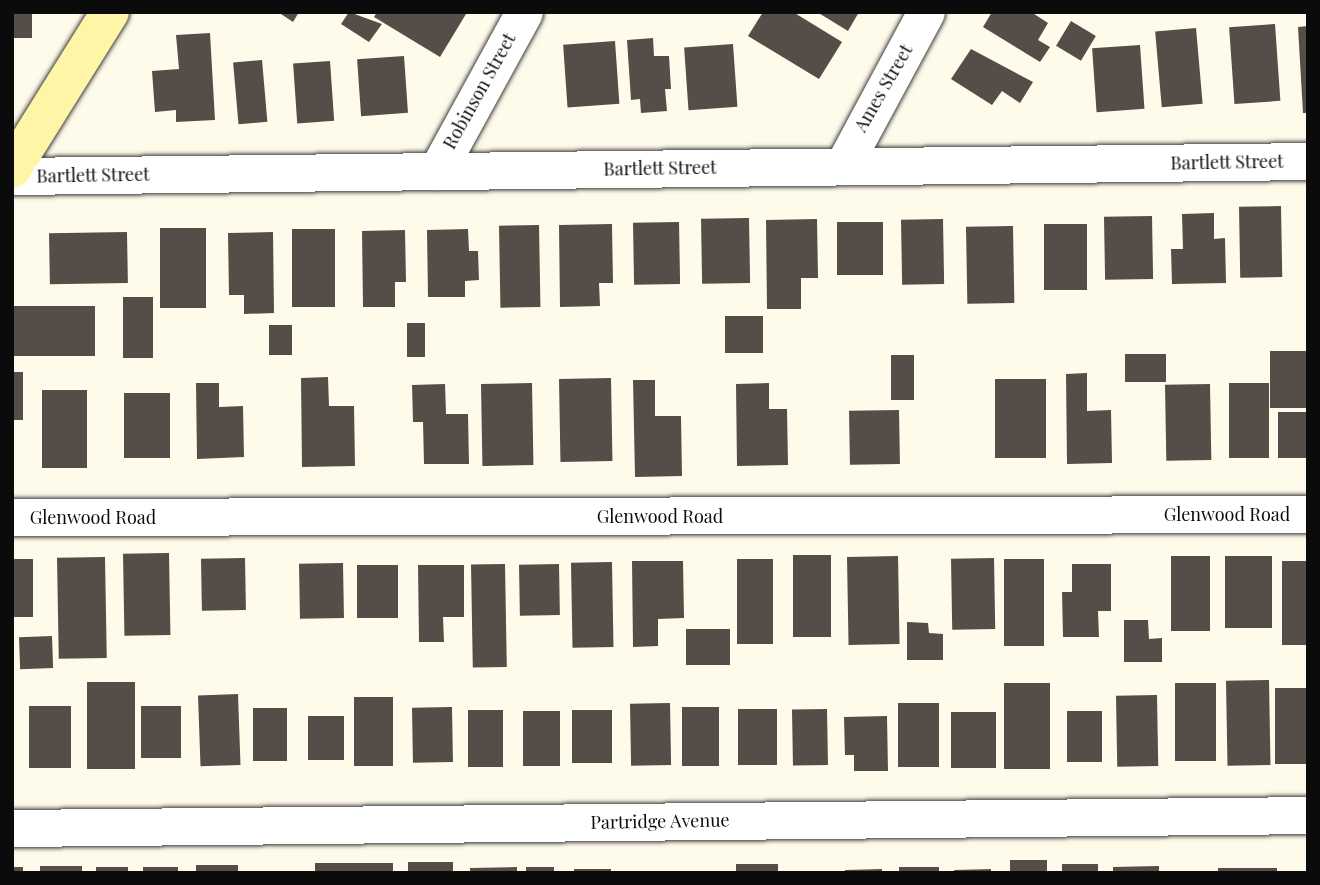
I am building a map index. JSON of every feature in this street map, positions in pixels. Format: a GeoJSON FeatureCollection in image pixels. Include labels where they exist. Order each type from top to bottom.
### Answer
{"type":"FeatureCollection","features":[{"type":"Feature","properties":{"kind":"main road"},"geometry":{"type":"LineString","coordinates":[[12,169],[110,12]]}},
{"type":"Feature","properties":{"kind":"street","name":"Robinson Street"},"geometry":{"type":"LineString","coordinates":[[437,171],[524,12]]}},
{"type":"Feature","properties":{"kind":"street","name":"Ames Street"},"geometry":{"type":"LineString","coordinates":[[843,166],[926,12]]}},
{"type":"Feature","properties":{"kind":"street","name":"Bartlett Street"},"geometry":{"type":"LineString","coordinates":[[12,176],[1308,161]]}},
{"type":"Feature","properties":{"kind":"street","name":"Glenwood Road"},"geometry":{"type":"LineString","coordinates":[[12,517],[1308,514]]}},
{"type":"Feature","properties":{"kind":"street","name":"Partridge Avenue"},"geometry":{"type":"LineString","coordinates":[[12,828],[1308,815]]}},
{"type":"Feature","properties":{"kind":"building"},"geometry":{"type":"Polygon","coordinates":[[[12,12],[32,12],[32,38],[12,38],[12,12]]]}},
{"type":"Feature","properties":{"kind":"building"},"geometry":{"type":"Polygon","coordinates":[[[278,12],[299,12],[293,22],[278,12]]]}},
{"type":"Feature","properties":{"kind":"building"},"geometry":{"type":"Polygon","coordinates":[[[349,12],[382,24],[369,42],[341,24],[349,12]]]}},
{"type":"Feature","properties":{"kind":"building"},"geometry":{"type":"Polygon","coordinates":[[[377,12],[466,14],[440,57],[374,17],[377,12]]]}},
{"type":"Feature","properties":{"kind":"building"},"geometry":{"type":"Polygon","coordinates":[[[763,12],[793,12],[842,42],[819,79],[748,36],[763,12]]]}},
{"type":"Feature","properties":{"kind":"building"},"geometry":{"type":"Polygon","coordinates":[[[817,12],[859,12],[848,31],[817,12]]]}},
{"type":"Feature","properties":{"kind":"building"},"geometry":{"type":"Polygon","coordinates":[[[992,12],[1031,12],[1048,23],[1038,40],[1050,47],[1040,62],[983,27],[992,12]]]}},
{"type":"Feature","properties":{"kind":"building"},"geometry":{"type":"Polygon","coordinates":[[[1071,21],[1096,36],[1081,61],[1056,46],[1071,21]]]}},
{"type":"Feature","properties":{"kind":"building"},"geometry":{"type":"Polygon","coordinates":[[[1275,24],[1280,101],[1234,104],[1229,27],[1275,24]]]}},
{"type":"Feature","properties":{"kind":"building"},"geometry":{"type":"Polygon","coordinates":[[[1308,26],[1308,113],[1303,113],[1298,27],[1308,26]]]}},
{"type":"Feature","properties":{"kind":"building"},"geometry":{"type":"Polygon","coordinates":[[[1196,28],[1203,104],[1162,107],[1155,32],[1196,28]]]}},
{"type":"Feature","properties":{"kind":"building"},"geometry":{"type":"Polygon","coordinates":[[[210,33],[215,120],[176,122],[176,110],[155,112],[152,71],[179,69],[176,35],[210,33]]]}},
{"type":"Feature","properties":{"kind":"building"},"geometry":{"type":"Polygon","coordinates":[[[653,38],[654,56],[669,56],[671,89],[665,89],[667,111],[641,113],[640,99],[631,100],[627,40],[653,38]]]}},
{"type":"Feature","properties":{"kind":"building"},"geometry":{"type":"Polygon","coordinates":[[[615,41],[619,104],[568,107],[563,45],[615,41]]]}},
{"type":"Feature","properties":{"kind":"building"},"geometry":{"type":"Polygon","coordinates":[[[733,44],[737,107],[689,110],[684,47],[733,44]]]}},
{"type":"Feature","properties":{"kind":"building"},"geometry":{"type":"Polygon","coordinates":[[[1140,45],[1144,109],[1097,112],[1092,48],[1140,45]]]}},
{"type":"Feature","properties":{"kind":"building"},"geometry":{"type":"Polygon","coordinates":[[[971,49],[1033,82],[1020,103],[1002,91],[992,105],[951,79],[971,49]]]}},
{"type":"Feature","properties":{"kind":"building"},"geometry":{"type":"Polygon","coordinates":[[[404,56],[408,113],[361,116],[357,59],[404,56]]]}},
{"type":"Feature","properties":{"kind":"building"},"geometry":{"type":"Polygon","coordinates":[[[262,60],[267,122],[239,124],[233,63],[262,60]]]}},
{"type":"Feature","properties":{"kind":"building"},"geometry":{"type":"Polygon","coordinates":[[[330,61],[334,121],[297,123],[293,64],[330,61]]]}},
{"type":"Feature","properties":{"kind":"building"},"geometry":{"type":"Polygon","coordinates":[[[1281,206],[1282,277],[1240,278],[1239,207],[1281,206]]]}},
{"type":"Feature","properties":{"kind":"building"},"geometry":{"type":"Polygon","coordinates":[[[1214,213],[1214,239],[1225,238],[1226,283],[1172,284],[1171,249],[1183,249],[1182,214],[1214,213]]]}},
{"type":"Feature","properties":{"kind":"building"},"geometry":{"type":"Polygon","coordinates":[[[1152,216],[1153,279],[1105,280],[1104,217],[1152,216]]]}},
{"type":"Feature","properties":{"kind":"building"},"geometry":{"type":"Polygon","coordinates":[[[749,218],[750,283],[702,284],[701,219],[749,218]]]}},
{"type":"Feature","properties":{"kind":"building"},"geometry":{"type":"Polygon","coordinates":[[[817,219],[818,278],[801,278],[801,309],[767,309],[766,220],[817,219]]]}},
{"type":"Feature","properties":{"kind":"building"},"geometry":{"type":"Polygon","coordinates":[[[943,219],[944,284],[902,285],[901,220],[943,219]]]}},
{"type":"Feature","properties":{"kind":"building"},"geometry":{"type":"Polygon","coordinates":[[[679,222],[680,284],[634,285],[633,223],[679,222]]]}},
{"type":"Feature","properties":{"kind":"building"},"geometry":{"type":"Polygon","coordinates":[[[837,222],[883,222],[883,275],[837,275],[837,222]]]}},
{"type":"Feature","properties":{"kind":"building"},"geometry":{"type":"Polygon","coordinates":[[[612,224],[613,283],[599,283],[600,306],[560,307],[559,225],[612,224]]]}},
{"type":"Feature","properties":{"kind":"building"},"geometry":{"type":"Polygon","coordinates":[[[1044,224],[1087,224],[1087,290],[1044,290],[1044,224]]]}},
{"type":"Feature","properties":{"kind":"building"},"geometry":{"type":"Polygon","coordinates":[[[539,225],[540,307],[500,308],[499,226],[539,225]]]}},
{"type":"Feature","properties":{"kind":"building"},"geometry":{"type":"Polygon","coordinates":[[[1013,226],[1014,303],[967,304],[966,227],[1013,226]]]}},
{"type":"Feature","properties":{"kind":"building"},"geometry":{"type":"Polygon","coordinates":[[[160,228],[206,228],[206,308],[160,308],[160,228]]]}},
{"type":"Feature","properties":{"kind":"building"},"geometry":{"type":"Polygon","coordinates":[[[292,229],[335,229],[335,307],[292,307],[292,229]]]}},
{"type":"Feature","properties":{"kind":"building"},"geometry":{"type":"Polygon","coordinates":[[[468,229],[469,251],[478,251],[479,280],[465,281],[465,297],[428,297],[427,230],[468,229]]]}},
{"type":"Feature","properties":{"kind":"building"},"geometry":{"type":"Polygon","coordinates":[[[405,230],[406,282],[395,282],[395,307],[363,307],[362,231],[405,230]]]}},
{"type":"Feature","properties":{"kind":"building"},"geometry":{"type":"Polygon","coordinates":[[[127,232],[128,283],[50,284],[49,233],[127,232]]]}},
{"type":"Feature","properties":{"kind":"building"},"geometry":{"type":"Polygon","coordinates":[[[273,232],[274,313],[244,314],[244,295],[229,295],[228,233],[273,232]]]}},
{"type":"Feature","properties":{"kind":"building"},"geometry":{"type":"Polygon","coordinates":[[[123,297],[153,297],[153,358],[123,358],[123,297]]]}},
{"type":"Feature","properties":{"kind":"building"},"geometry":{"type":"Polygon","coordinates":[[[12,306],[95,306],[95,356],[12,356],[12,306]]]}},
{"type":"Feature","properties":{"kind":"building"},"geometry":{"type":"Polygon","coordinates":[[[725,316],[763,316],[763,353],[725,353],[725,316]]]}},
{"type":"Feature","properties":{"kind":"building"},"geometry":{"type":"Polygon","coordinates":[[[407,323],[425,323],[425,357],[407,357],[407,323]]]}},
{"type":"Feature","properties":{"kind":"building"},"geometry":{"type":"Polygon","coordinates":[[[269,325],[292,325],[292,355],[269,355],[269,325]]]}},
{"type":"Feature","properties":{"kind":"building"},"geometry":{"type":"Polygon","coordinates":[[[1270,351],[1308,351],[1308,408],[1270,408],[1270,351]]]}},
{"type":"Feature","properties":{"kind":"building"},"geometry":{"type":"Polygon","coordinates":[[[1125,354],[1166,354],[1166,382],[1125,382],[1125,354]]]}},
{"type":"Feature","properties":{"kind":"building"},"geometry":{"type":"Polygon","coordinates":[[[891,355],[914,355],[914,400],[891,400],[891,355]]]}},
{"type":"Feature","properties":{"kind":"building"},"geometry":{"type":"Polygon","coordinates":[[[12,372],[23,372],[23,420],[12,420],[12,372]]]}},
{"type":"Feature","properties":{"kind":"building"},"geometry":{"type":"Polygon","coordinates":[[[1087,373],[1087,411],[1111,410],[1112,463],[1067,464],[1066,374],[1087,373]]]}},
{"type":"Feature","properties":{"kind":"building"},"geometry":{"type":"Polygon","coordinates":[[[328,377],[329,406],[354,406],[355,466],[302,467],[301,378],[328,377]]]}},
{"type":"Feature","properties":{"kind":"building"},"geometry":{"type":"Polygon","coordinates":[[[611,378],[612,461],[560,462],[559,379],[611,378]]]}},
{"type":"Feature","properties":{"kind":"building"},"geometry":{"type":"Polygon","coordinates":[[[995,379],[1046,379],[1046,458],[995,458],[995,379]]]}},
{"type":"Feature","properties":{"kind":"building"},"geometry":{"type":"Polygon","coordinates":[[[633,380],[655,380],[655,416],[681,416],[682,476],[635,477],[633,380]]]}},
{"type":"Feature","properties":{"kind":"building"},"geometry":{"type":"Polygon","coordinates":[[[196,383],[219,383],[219,407],[243,406],[244,457],[197,459],[196,383]]]}},
{"type":"Feature","properties":{"kind":"building"},"geometry":{"type":"Polygon","coordinates":[[[532,383],[533,465],[482,466],[481,384],[532,383]]]}},
{"type":"Feature","properties":{"kind":"building"},"geometry":{"type":"Polygon","coordinates":[[[769,383],[769,409],[787,409],[788,465],[737,466],[736,384],[769,383]]]}},
{"type":"Feature","properties":{"kind":"building"},"geometry":{"type":"Polygon","coordinates":[[[1229,383],[1269,383],[1269,458],[1229,458],[1229,383]]]}},
{"type":"Feature","properties":{"kind":"building"},"geometry":{"type":"Polygon","coordinates":[[[445,384],[446,414],[468,414],[469,464],[424,464],[423,422],[413,422],[412,385],[445,384]]]}},
{"type":"Feature","properties":{"kind":"building"},"geometry":{"type":"Polygon","coordinates":[[[1210,384],[1211,460],[1166,461],[1165,385],[1210,384]]]}},
{"type":"Feature","properties":{"kind":"building"},"geometry":{"type":"Polygon","coordinates":[[[42,390],[87,390],[87,468],[42,468],[42,390]]]}},
{"type":"Feature","properties":{"kind":"building"},"geometry":{"type":"Polygon","coordinates":[[[124,393],[170,393],[170,458],[124,458],[124,393]]]}},
{"type":"Feature","properties":{"kind":"building"},"geometry":{"type":"Polygon","coordinates":[[[899,410],[900,464],[850,465],[849,411],[899,410]]]}},
{"type":"Feature","properties":{"kind":"building"},"geometry":{"type":"Polygon","coordinates":[[[1278,412],[1308,412],[1308,458],[1278,458],[1278,412]]]}},
{"type":"Feature","properties":{"kind":"building"},"geometry":{"type":"Polygon","coordinates":[[[169,553],[170,635],[124,636],[123,554],[169,553]]]}},
{"type":"Feature","properties":{"kind":"building"},"geometry":{"type":"Polygon","coordinates":[[[793,555],[831,555],[831,637],[793,637],[793,555]]]}},
{"type":"Feature","properties":{"kind":"building"},"geometry":{"type":"Polygon","coordinates":[[[898,556],[900,644],[849,645],[847,557],[898,556]]]}},
{"type":"Feature","properties":{"kind":"building"},"geometry":{"type":"Polygon","coordinates":[[[1171,556],[1210,556],[1210,631],[1171,631],[1171,556]]]}},
{"type":"Feature","properties":{"kind":"building"},"geometry":{"type":"Polygon","coordinates":[[[1225,556],[1272,556],[1272,628],[1225,628],[1225,556]]]}},
{"type":"Feature","properties":{"kind":"building"},"geometry":{"type":"Polygon","coordinates":[[[105,557],[107,658],[59,659],[57,558],[105,557]]]}},
{"type":"Feature","properties":{"kind":"building"},"geometry":{"type":"Polygon","coordinates":[[[245,558],[246,610],[202,611],[201,559],[245,558]]]}},
{"type":"Feature","properties":{"kind":"building"},"geometry":{"type":"Polygon","coordinates":[[[994,558],[995,629],[952,630],[951,559],[994,558]]]}},
{"type":"Feature","properties":{"kind":"building"},"geometry":{"type":"Polygon","coordinates":[[[12,559],[33,559],[33,617],[12,617],[12,559]]]}},
{"type":"Feature","properties":{"kind":"building"},"geometry":{"type":"Polygon","coordinates":[[[737,559],[773,559],[773,644],[737,644],[737,559]]]}},
{"type":"Feature","properties":{"kind":"building"},"geometry":{"type":"Polygon","coordinates":[[[1004,559],[1044,559],[1044,646],[1004,646],[1004,559]]]}},
{"type":"Feature","properties":{"kind":"building"},"geometry":{"type":"Polygon","coordinates":[[[632,561],[683,561],[684,618],[658,619],[658,646],[633,647],[632,561]]]}},
{"type":"Feature","properties":{"kind":"building"},"geometry":{"type":"Polygon","coordinates":[[[1282,561],[1308,561],[1308,645],[1282,645],[1282,561]]]}},
{"type":"Feature","properties":{"kind":"building"},"geometry":{"type":"Polygon","coordinates":[[[612,562],[613,647],[572,648],[571,563],[612,562]]]}},
{"type":"Feature","properties":{"kind":"building"},"geometry":{"type":"Polygon","coordinates":[[[343,563],[344,618],[300,619],[299,564],[343,563]]]}},
{"type":"Feature","properties":{"kind":"building"},"geometry":{"type":"Polygon","coordinates":[[[505,564],[507,667],[473,668],[471,565],[505,564]]]}},
{"type":"Feature","properties":{"kind":"building"},"geometry":{"type":"Polygon","coordinates":[[[559,564],[560,615],[520,616],[519,565],[559,564]]]}},
{"type":"Feature","properties":{"kind":"building"},"geometry":{"type":"Polygon","coordinates":[[[1072,564],[1111,564],[1111,611],[1098,611],[1099,637],[1063,637],[1062,592],[1072,592],[1072,564]]]}},
{"type":"Feature","properties":{"kind":"building"},"geometry":{"type":"Polygon","coordinates":[[[357,565],[398,565],[398,618],[357,618],[357,565]]]}},
{"type":"Feature","properties":{"kind":"building"},"geometry":{"type":"Polygon","coordinates":[[[418,565],[464,565],[464,617],[443,617],[444,642],[419,642],[418,565]]]}},
{"type":"Feature","properties":{"kind":"building"},"geometry":{"type":"Polygon","coordinates":[[[1124,620],[1148,620],[1149,639],[1162,638],[1162,662],[1124,662],[1124,620]]]}},
{"type":"Feature","properties":{"kind":"building"},"geometry":{"type":"Polygon","coordinates":[[[907,622],[928,623],[929,633],[943,634],[943,660],[907,660],[907,622]]]}},
{"type":"Feature","properties":{"kind":"building"},"geometry":{"type":"Polygon","coordinates":[[[686,629],[730,629],[730,665],[686,665],[686,629]]]}},
{"type":"Feature","properties":{"kind":"building"},"geometry":{"type":"Polygon","coordinates":[[[52,636],[53,668],[20,669],[19,637],[52,636]]]}},
{"type":"Feature","properties":{"kind":"building"},"geometry":{"type":"Polygon","coordinates":[[[1269,680],[1270,765],[1227,766],[1226,681],[1269,680]]]}},
{"type":"Feature","properties":{"kind":"building"},"geometry":{"type":"Polygon","coordinates":[[[87,682],[135,682],[135,769],[87,769],[87,682]]]}},
{"type":"Feature","properties":{"kind":"building"},"geometry":{"type":"Polygon","coordinates":[[[1004,683],[1050,683],[1050,769],[1004,769],[1004,683]]]}},
{"type":"Feature","properties":{"kind":"building"},"geometry":{"type":"Polygon","coordinates":[[[1175,683],[1216,683],[1216,761],[1175,761],[1175,683]]]}},
{"type":"Feature","properties":{"kind":"building"},"geometry":{"type":"Polygon","coordinates":[[[1275,688],[1308,688],[1308,764],[1275,764],[1275,688]]]}},
{"type":"Feature","properties":{"kind":"building"},"geometry":{"type":"Polygon","coordinates":[[[238,694],[240,765],[201,766],[198,695],[238,694]]]}},
{"type":"Feature","properties":{"kind":"building"},"geometry":{"type":"Polygon","coordinates":[[[1157,695],[1158,766],[1117,767],[1116,696],[1157,695]]]}},
{"type":"Feature","properties":{"kind":"building"},"geometry":{"type":"Polygon","coordinates":[[[354,697],[393,697],[393,766],[354,766],[354,697]]]}},
{"type":"Feature","properties":{"kind":"building"},"geometry":{"type":"Polygon","coordinates":[[[670,703],[671,765],[631,766],[630,704],[670,703]]]}},
{"type":"Feature","properties":{"kind":"building"},"geometry":{"type":"Polygon","coordinates":[[[898,703],[939,703],[939,767],[898,767],[898,703]]]}},
{"type":"Feature","properties":{"kind":"building"},"geometry":{"type":"Polygon","coordinates":[[[29,706],[71,706],[71,768],[29,768],[29,706]]]}},
{"type":"Feature","properties":{"kind":"building"},"geometry":{"type":"Polygon","coordinates":[[[141,706],[181,706],[181,758],[141,758],[141,706]]]}},
{"type":"Feature","properties":{"kind":"building"},"geometry":{"type":"Polygon","coordinates":[[[452,707],[453,762],[413,763],[412,708],[452,707]]]}},
{"type":"Feature","properties":{"kind":"building"},"geometry":{"type":"Polygon","coordinates":[[[682,707],[719,707],[719,766],[682,766],[682,707]]]}},
{"type":"Feature","properties":{"kind":"building"},"geometry":{"type":"Polygon","coordinates":[[[253,708],[287,708],[287,761],[253,761],[253,708]]]}},
{"type":"Feature","properties":{"kind":"building"},"geometry":{"type":"Polygon","coordinates":[[[738,709],[777,709],[777,765],[738,765],[738,709]]]}},
{"type":"Feature","properties":{"kind":"building"},"geometry":{"type":"Polygon","coordinates":[[[827,709],[828,765],[793,766],[792,710],[827,709]]]}},
{"type":"Feature","properties":{"kind":"building"},"geometry":{"type":"Polygon","coordinates":[[[468,710],[503,710],[503,767],[468,767],[468,710]]]}},
{"type":"Feature","properties":{"kind":"building"},"geometry":{"type":"Polygon","coordinates":[[[572,710],[612,710],[612,763],[572,763],[572,710]]]}},
{"type":"Feature","properties":{"kind":"building"},"geometry":{"type":"Polygon","coordinates":[[[523,711],[560,711],[560,766],[523,766],[523,711]]]}},
{"type":"Feature","properties":{"kind":"building"},"geometry":{"type":"Polygon","coordinates":[[[1067,711],[1102,711],[1102,762],[1067,762],[1067,711]]]}},
{"type":"Feature","properties":{"kind":"building"},"geometry":{"type":"Polygon","coordinates":[[[951,712],[996,712],[996,768],[951,768],[951,712]]]}},
{"type":"Feature","properties":{"kind":"building"},"geometry":{"type":"Polygon","coordinates":[[[308,716],[344,716],[344,760],[308,760],[308,716]]]}},
{"type":"Feature","properties":{"kind":"building"},"geometry":{"type":"Polygon","coordinates":[[[887,716],[888,771],[854,771],[854,755],[845,755],[844,717],[887,716]]]}},
{"type":"Feature","properties":{"kind":"building"},"geometry":{"type":"Polygon","coordinates":[[[1010,860],[1047,860],[1047,873],[1010,873],[1010,860]]]}},
{"type":"Feature","properties":{"kind":"building"},"geometry":{"type":"Polygon","coordinates":[[[408,862],[453,862],[453,873],[408,873],[408,862]]]}},
{"type":"Feature","properties":{"kind":"building"},"geometry":{"type":"Polygon","coordinates":[[[315,863],[393,863],[393,873],[315,873],[315,863]]]}},
{"type":"Feature","properties":{"kind":"building"},"geometry":{"type":"Polygon","coordinates":[[[736,864],[778,864],[778,873],[736,873],[736,864]]]}},
{"type":"Feature","properties":{"kind":"building"},"geometry":{"type":"Polygon","coordinates":[[[1062,864],[1098,864],[1098,873],[1062,873],[1062,864]]]}},
{"type":"Feature","properties":{"kind":"building"},"geometry":{"type":"Polygon","coordinates":[[[196,865],[238,865],[238,873],[196,873],[196,865]]]}},
{"type":"Feature","properties":{"kind":"building"},"geometry":{"type":"Polygon","coordinates":[[[40,866],[82,866],[82,873],[40,873],[40,866]]]}},
{"type":"Feature","properties":{"kind":"building"},"geometry":{"type":"Polygon","coordinates":[[[1159,866],[1159,873],[1113,873],[1113,867],[1159,866]]]}},
{"type":"Feature","properties":{"kind":"building"},"geometry":{"type":"Polygon","coordinates":[[[12,867],[23,867],[23,873],[12,873],[12,867]]]}},
{"type":"Feature","properties":{"kind":"building"},"geometry":{"type":"Polygon","coordinates":[[[96,867],[128,867],[128,873],[96,873],[96,867]]]}},
{"type":"Feature","properties":{"kind":"building"},"geometry":{"type":"Polygon","coordinates":[[[143,867],[178,867],[178,873],[143,873],[143,867]]]}},
{"type":"Feature","properties":{"kind":"building"},"geometry":{"type":"Polygon","coordinates":[[[517,867],[517,873],[470,873],[470,868],[517,867]]]}},
{"type":"Feature","properties":{"kind":"building"},"geometry":{"type":"Polygon","coordinates":[[[526,867],[554,867],[554,873],[526,873],[526,867]]]}},
{"type":"Feature","properties":{"kind":"building"},"geometry":{"type":"Polygon","coordinates":[[[899,867],[939,867],[939,873],[899,873],[899,867]]]}},
{"type":"Feature","properties":{"kind":"building"},"geometry":{"type":"Polygon","coordinates":[[[1218,868],[1277,868],[1277,873],[1218,873],[1218,868]]]}},
{"type":"Feature","properties":{"kind":"building"},"geometry":{"type":"Polygon","coordinates":[[[574,869],[611,869],[611,873],[574,873],[574,869]]]}},
{"type":"Feature","properties":{"kind":"building"},"geometry":{"type":"Polygon","coordinates":[[[882,869],[882,873],[845,873],[845,870],[882,869]]]}},
{"type":"Feature","properties":{"kind":"building"},"geometry":{"type":"Polygon","coordinates":[[[991,869],[991,873],[954,873],[954,870],[991,869]]]}}]}
